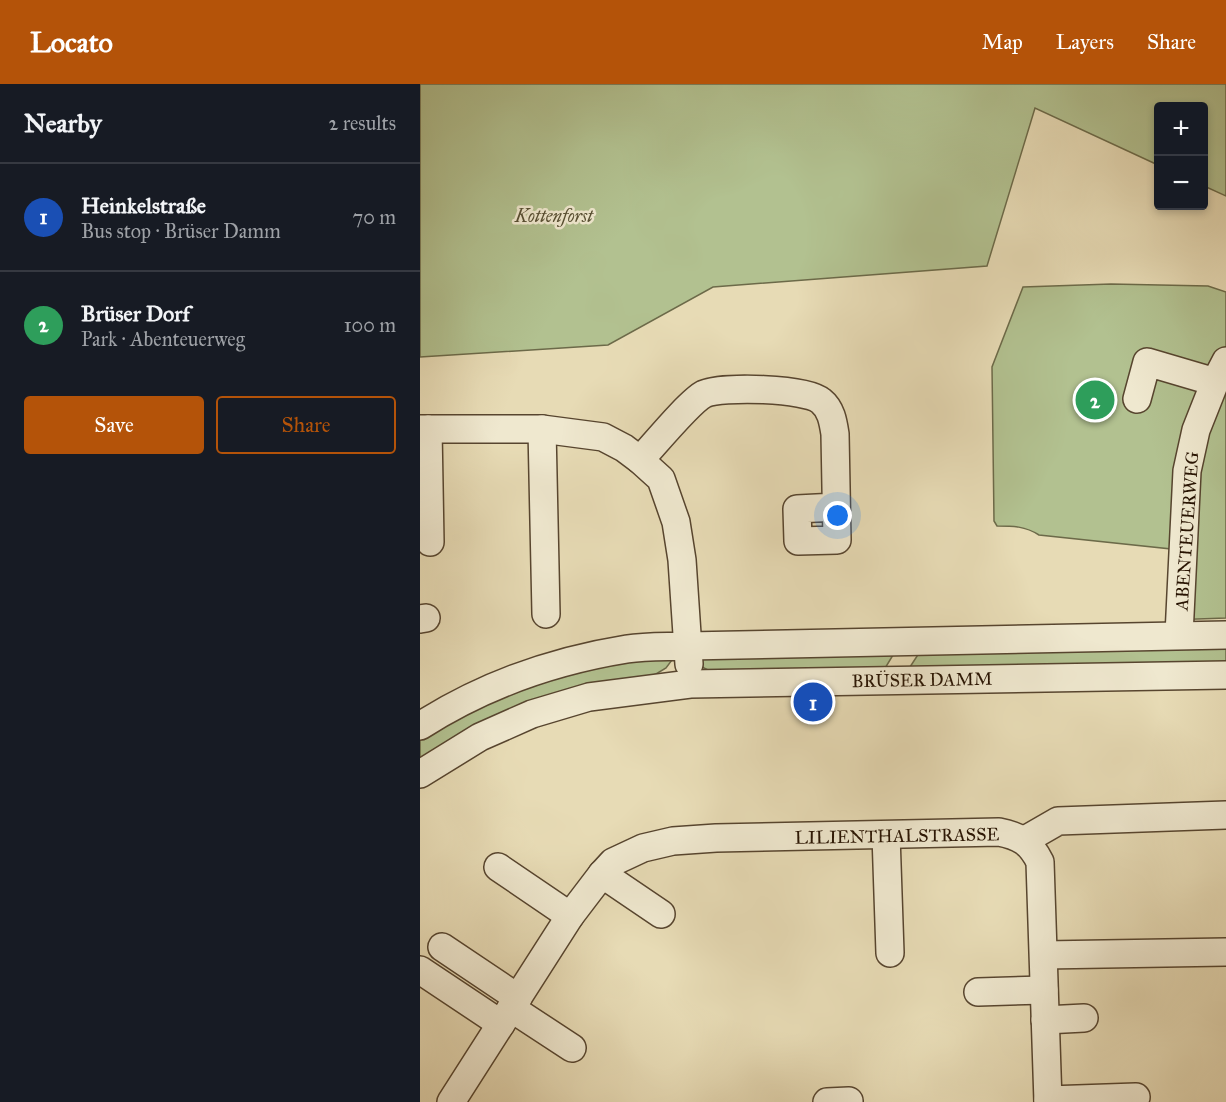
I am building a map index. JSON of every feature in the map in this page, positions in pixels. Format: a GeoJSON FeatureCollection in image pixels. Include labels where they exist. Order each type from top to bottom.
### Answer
{"type":"FeatureCollection","features":[{"type":"Feature","properties":{"kind":"street"},"geometry":{"type":"LineString","coordinates":[[1137,399],[1147,362],[1220,372]]}},
{"type":"Feature","properties":{"kind":"street","name":"ABENTEUERWEG"},"geometry":{"type":"LineString","coordinates":[[1179,635],[1187,471],[1196,430],[1220,372]]}},
{"type":"Feature","properties":{"kind":"street"},"geometry":{"type":"LineString","coordinates":[[640,460],[702,395],[718,390],[753,389],[808,394],[827,406],[832,419],[835,434],[836,507]]}},
{"type":"Feature","properties":{"kind":"street"},"geometry":{"type":"LineString","coordinates":[[430,542],[424,429],[542,429],[603,436],[624,448],[661,479],[676,522],[682,560],[690,684]]}},
{"type":"Feature","properties":{"kind":"street"},"geometry":{"type":"LineString","coordinates":[[542,429],[546,614]]}},
{"type":"Feature","properties":{"kind":"street"},"geometry":{"type":"LineString","coordinates":[[420,726],[459,703],[523,674],[630,649],[1226,635]]}},
{"type":"Feature","properties":{"kind":"street","name":"BRÜSER DAMM"},"geometry":{"type":"LineString","coordinates":[[420,774],[480,737],[532,714],[589,697],[690,684],[1226,675]]}},
{"type":"Feature","properties":{"kind":"street"},"geometry":{"type":"LineString","coordinates":[[1025,840],[1058,821],[1226,815]]}},
{"type":"Feature","properties":{"kind":"street","name":"LILIENTHALSTRASSE"},"geometry":{"type":"LineString","coordinates":[[451,1102],[570,916],[613,862],[643,848],[673,841],[716,838],[999,832],[1025,840],[1034,850],[1040,862],[1048,1101],[1136,1096]]}},
{"type":"Feature","properties":{"kind":"street"},"geometry":{"type":"LineString","coordinates":[[886,836],[890,953]]}},
{"type":"Feature","properties":{"kind":"street"},"geometry":{"type":"LineString","coordinates":[[498,867],[570,916]]}},
{"type":"Feature","properties":{"kind":"street"},"geometry":{"type":"LineString","coordinates":[[602,874],[662,914]]}},
{"type":"Feature","properties":{"kind":"street"},"geometry":{"type":"LineString","coordinates":[[442,947],[510,1010]]}},
{"type":"Feature","properties":{"kind":"street"},"geometry":{"type":"LineString","coordinates":[[1044,955],[1226,952]]}},
{"type":"Feature","properties":{"kind":"street"},"geometry":{"type":"LineString","coordinates":[[420,970],[510,1010],[572,1048]]}},
{"type":"Feature","properties":{"kind":"street"},"geometry":{"type":"LineString","coordinates":[[978,992],[1044,990]]}},
{"type":"Feature","properties":{"kind":"street"},"geometry":{"type":"LineString","coordinates":[[1045,1020],[1084,1018]]}},
{"type":"Feature","properties":{"kind":"street"},"geometry":{"type":"LineString","coordinates":[[827,1102],[849,1101]]}},
{"type":"Feature","properties":{"kind":"green space","name":"Kottenforst"},"geometry":{"type":"Polygon","coordinates":[[[420,84],[1226,84],[1226,196],[1208,188],[1208,102],[1154,102],[1154,163],[1035,108],[987,266],[713,287],[608,345],[420,357],[420,84]]]}},
{"type":"Feature","properties":{"kind":"green space"},"geometry":{"type":"Polygon","coordinates":[[[1111,284],[1208,286],[1226,292],[1226,618],[1169,620],[1171,549],[1039,535],[1024,528],[997,526],[994,521],[992,367],[1023,287],[1111,284]]]}},
{"type":"Feature","properties":{"kind":"green space"},"geometry":{"type":"Polygon","coordinates":[[[1226,644],[1226,663],[908,670],[921,650],[1226,644]]]}},
{"type":"Feature","properties":{"kind":"green space"},"geometry":{"type":"Polygon","coordinates":[[[896,650],[884,670],[714,673],[700,666],[698,657],[896,650]]]}},
{"type":"Feature","properties":{"kind":"green space"},"geometry":{"type":"Polygon","coordinates":[[[647,658],[672,660],[666,668],[656,674],[420,762],[420,738],[479,705],[569,672],[647,658]]]}},
{"type":"Feature","properties":{"kind":"place","name":"Brüser Dorf"},"geometry":{"type":"Point","coordinates":[1095,400]}},
{"type":"Feature","properties":{"kind":"place","name":"Heinkelstraße"},"geometry":{"type":"Point","coordinates":[813,702]}}]}
